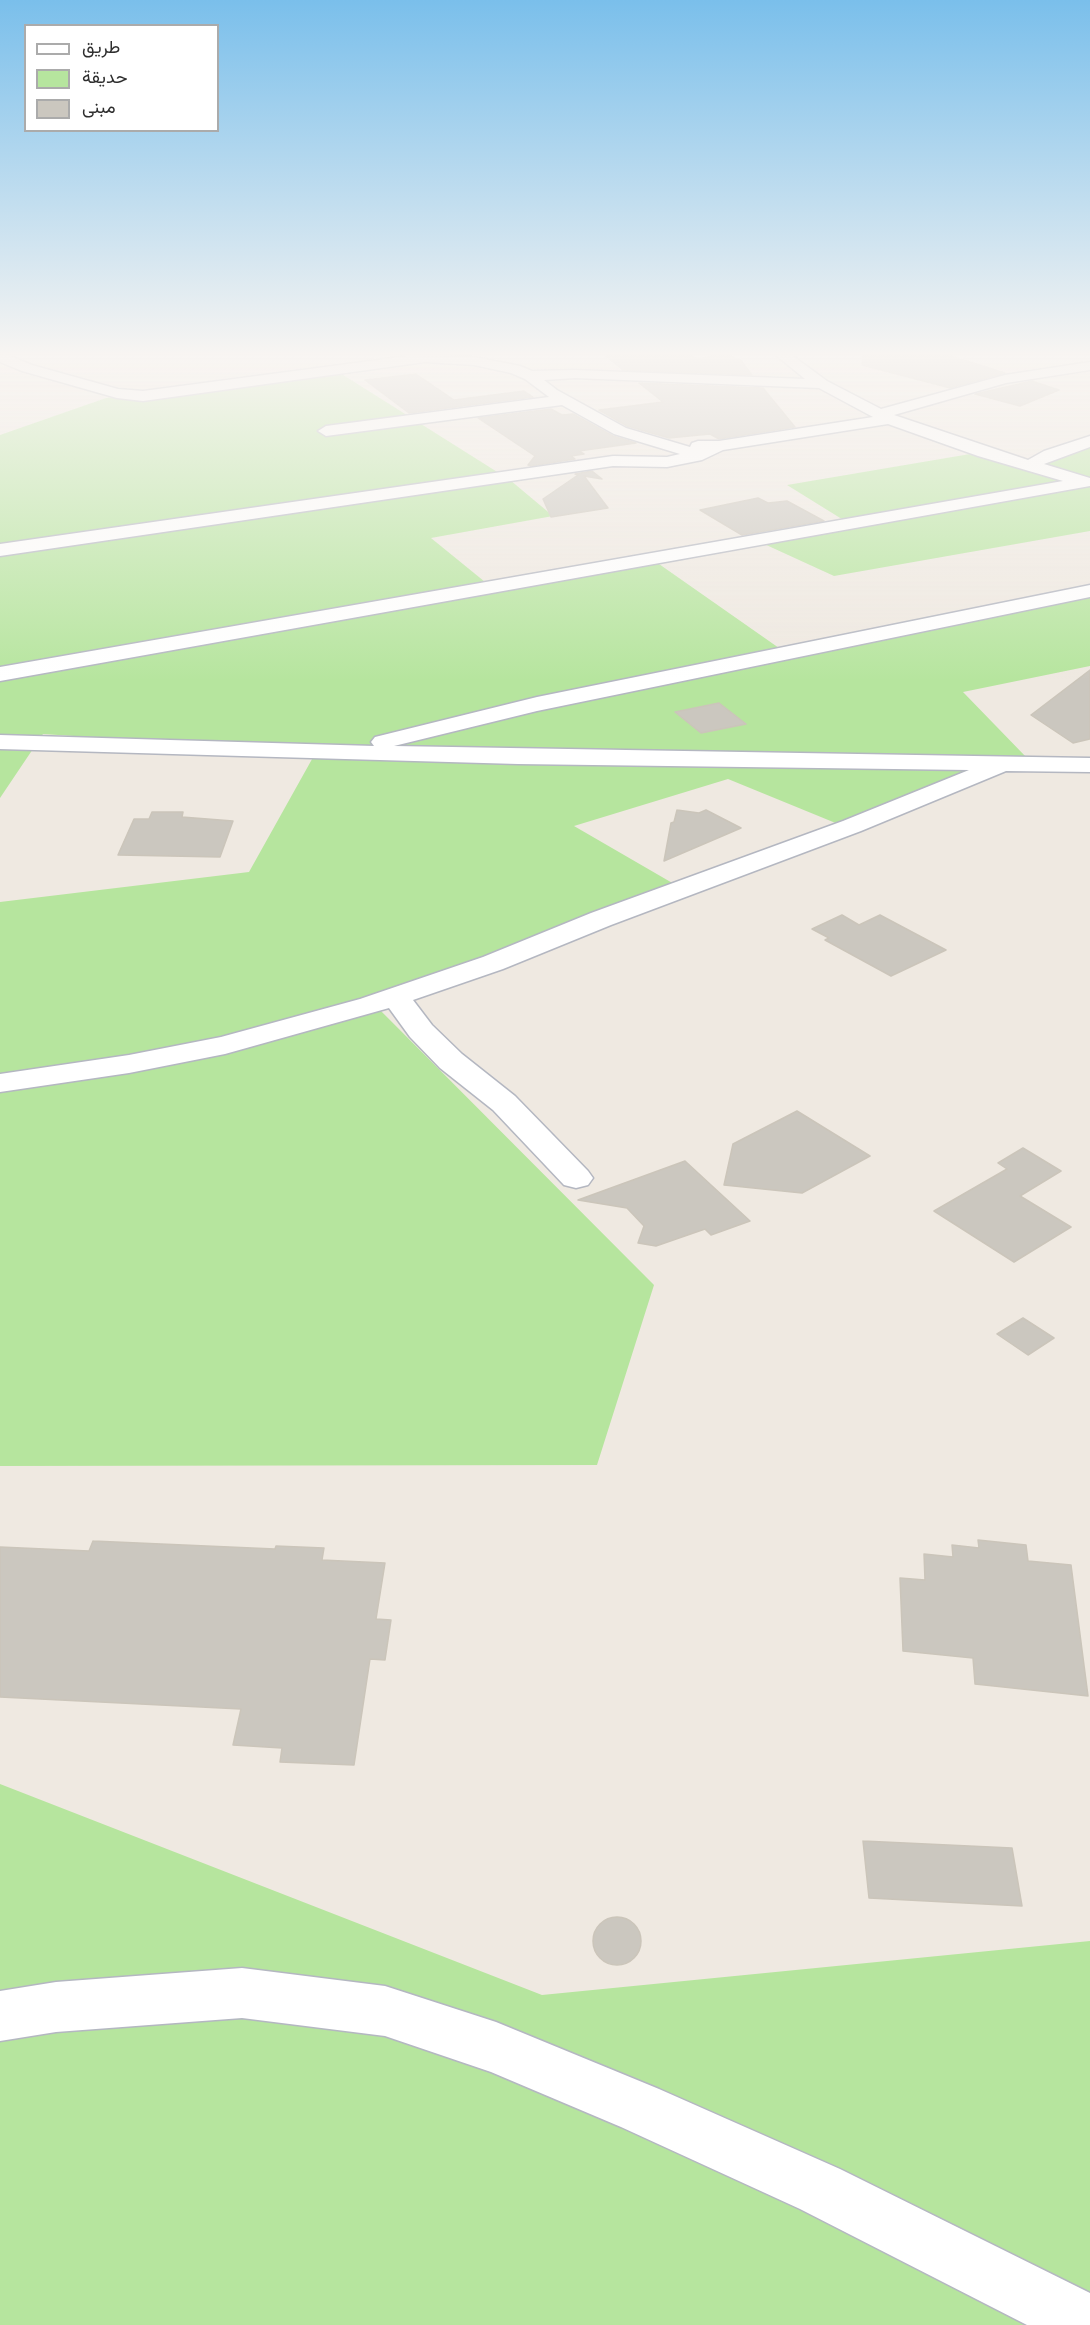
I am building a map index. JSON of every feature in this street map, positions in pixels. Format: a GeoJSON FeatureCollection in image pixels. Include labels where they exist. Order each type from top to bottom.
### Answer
{"type":"FeatureCollection","features":[{"type":"Feature","properties":{"kind":"street"},"geometry":{"type":"LineString","coordinates":[[0,550],[589,464]]}},
{"type":"Feature","properties":{"kind":"street"},"geometry":{"type":"LineString","coordinates":[[1030,465],[1087,483]]}},
{"type":"Feature","properties":{"kind":"street"},"geometry":{"type":"LineString","coordinates":[[0,674],[1087,483]]}},
{"type":"Feature","properties":{"kind":"street"},"geometry":{"type":"LineString","coordinates":[[347,752],[577,696],[1090,591]]}},
{"type":"Feature","properties":{"kind":"street"},"geometry":{"type":"LineString","coordinates":[[453,725],[459,755]]}},
{"type":"Feature","properties":{"kind":"street"},"geometry":{"type":"LineString","coordinates":[[0,742],[459,755],[1090,765]]}},
{"type":"Feature","properties":{"kind":"street"},"geometry":{"type":"LineString","coordinates":[[1035,764],[1090,751]]}},
{"type":"Feature","properties":{"kind":"street"},"geometry":{"type":"LineString","coordinates":[[0,1083],[129,1064],[225,1045],[396,997],[493,963],[600,919],[862,822],[1005,764]]}},
{"type":"Feature","properties":{"kind":"street"},"geometry":{"type":"LineString","coordinates":[[396,997],[421,1030],[451,1061],[504,1103],[576,1178]]}},
{"type":"Feature","properties":{"kind":"street"},"geometry":{"type":"LineString","coordinates":[[0,2016],[56,2007],[242,1993],[385,2011],[496,2048],[640,2108],[820,2189],[1090,2325]]}},
{"type":"Feature","properties":{"kind":"green space"},"geometry":{"type":"Polygon","coordinates":[[[0,464],[485,464],[510,480],[553,516],[431,538],[490,586],[649,557],[779,648],[1090,592],[1090,666],[963,692],[1027,758],[838,824],[728,779],[574,826],[681,888],[374,1004],[654,1285],[597,1465],[0,1466],[0,902],[249,872],[316,752],[43,734],[0,798],[0,464]]]}},
{"type":"Feature","properties":{"kind":"green space"},"geometry":{"type":"Polygon","coordinates":[[[908,464],[1014,464],[1024,467],[1032,464],[1090,464],[1090,531],[834,576],[751,538],[845,521],[787,485],[908,464]]]}},
{"type":"Feature","properties":{"kind":"green space"},"geometry":{"type":"Polygon","coordinates":[[[0,1784],[542,1995],[1090,1941],[1090,2325],[0,2325],[0,1784]]]}},
{"type":"Feature","properties":{"kind":"building"},"geometry":{"type":"Polygon","coordinates":[[[592,471],[602,479],[584,476],[608,508],[551,517],[543,499],[578,475],[575,474],[592,471]]]}},
{"type":"Feature","properties":{"kind":"building"},"geometry":{"type":"Polygon","coordinates":[[[758,498],[768,503],[787,501],[824,521],[742,535],[700,510],[758,498]]]}},
{"type":"Feature","properties":{"kind":"building"},"geometry":{"type":"Polygon","coordinates":[[[1090,670],[1090,739],[1073,743],[1031,715],[1090,670]]]}},
{"type":"Feature","properties":{"kind":"building"},"geometry":{"type":"Polygon","coordinates":[[[719,703],[746,724],[701,733],[675,712],[719,703]]]}},
{"type":"Feature","properties":{"kind":"building"},"geometry":{"type":"Polygon","coordinates":[[[677,810],[699,813],[706,810],[741,828],[664,861],[671,823],[674,822],[677,810]]]}},
{"type":"Feature","properties":{"kind":"building"},"geometry":{"type":"Polygon","coordinates":[[[152,812],[183,812],[182,817],[233,821],[220,857],[118,855],[134,819],[149,819],[152,812]]]}},
{"type":"Feature","properties":{"kind":"building"},"geometry":{"type":"Polygon","coordinates":[[[842,915],[859,925],[880,915],[946,950],[891,976],[825,940],[829,938],[812,929],[842,915]]]}},
{"type":"Feature","properties":{"kind":"building"},"geometry":{"type":"Polygon","coordinates":[[[797,1111],[870,1156],[802,1193],[724,1185],[733,1144],[797,1111]]]}},
{"type":"Feature","properties":{"kind":"building"},"geometry":{"type":"Polygon","coordinates":[[[1023,1148],[1061,1171],[1020,1196],[1071,1227],[1014,1262],[934,1211],[1007,1169],[998,1163],[1023,1148]]]}},
{"type":"Feature","properties":{"kind":"building"},"geometry":{"type":"Polygon","coordinates":[[[685,1161],[750,1221],[711,1235],[705,1229],[656,1246],[638,1243],[644,1226],[627,1208],[578,1200],[685,1161]]]}},
{"type":"Feature","properties":{"kind":"building"},"geometry":{"type":"Polygon","coordinates":[[[1023,1318],[1054,1338],[1028,1355],[997,1334],[1023,1318]]]}},
{"type":"Feature","properties":{"kind":"building"},"geometry":{"type":"Polygon","coordinates":[[[978,1540],[1026,1545],[1028,1561],[1071,1565],[1088,1696],[975,1684],[973,1658],[903,1651],[900,1578],[925,1580],[924,1554],[953,1557],[952,1545],[979,1548],[978,1540]]]}},
{"type":"Feature","properties":{"kind":"building"},"geometry":{"type":"Polygon","coordinates":[[[93,1541],[275,1549],[276,1546],[324,1548],[322,1560],[385,1563],[376,1619],[391,1620],[385,1660],[370,1659],[354,1765],[280,1762],[282,1748],[233,1745],[241,1709],[0,1697],[0,1547],[89,1551],[93,1541]]]}},
{"type":"Feature","properties":{"kind":"building"},"geometry":{"type":"Polygon","coordinates":[[[863,1841],[1012,1848],[1022,1906],[869,1898],[863,1841]]]}},
{"type":"Feature","properties":{"kind":"building"},"geometry":{"type":"Polygon","coordinates":[[[617,1917],[634,1924],[641,1941],[634,1958],[617,1965],[600,1958],[593,1941],[600,1924],[617,1917]]]}}]}
